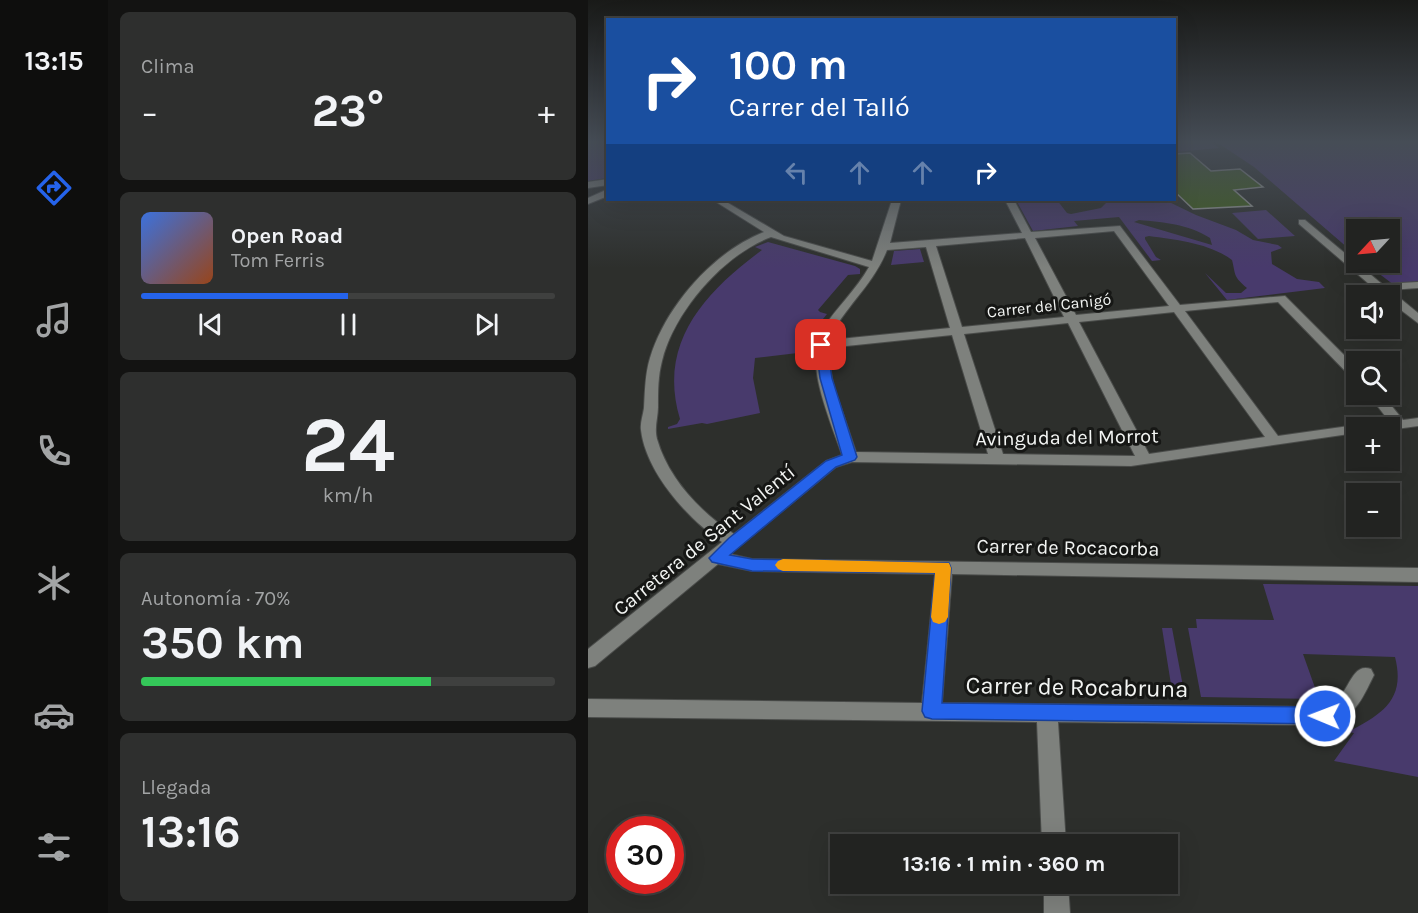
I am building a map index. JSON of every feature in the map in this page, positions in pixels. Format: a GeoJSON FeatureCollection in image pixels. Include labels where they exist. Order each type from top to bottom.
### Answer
{"type":"FeatureCollection","features":[{"type":"Feature","properties":{"kind":"street"},"geometry":{"type":"LineString","coordinates":[[590,200],[606,194]]}},
{"type":"Feature","properties":{"kind":"street"},"geometry":{"type":"LineString","coordinates":[[719,201],[771,233],[793,243],[874,265]]}},
{"type":"Feature","properties":{"kind":"street"},"geometry":{"type":"LineString","coordinates":[[850,457],[831,398],[821,345],[827,333],[868,277],[882,247],[896,201]]}},
{"type":"Feature","properties":{"kind":"street"},"geometry":{"type":"LineString","coordinates":[[1011,201],[1070,320],[1144,459]]}},
{"type":"Feature","properties":{"kind":"street"},"geometry":{"type":"LineString","coordinates":[[1302,222],[1378,285]]}},
{"type":"Feature","properties":{"kind":"street"},"geometry":{"type":"LineString","coordinates":[[882,247],[1117,228],[1274,440]]}},
{"type":"Feature","properties":{"kind":"street"},"geometry":{"type":"LineString","coordinates":[[734,542],[705,522],[689,506],[659,461],[648,426],[651,409],[650,390],[659,346],[668,327],[685,303],[712,271],[741,248],[771,233]]}},
{"type":"Feature","properties":{"kind":"street"},"geometry":{"type":"LineString","coordinates":[[930,243],[997,460]]}},
{"type":"Feature","properties":{"kind":"street"},"geometry":{"type":"LineString","coordinates":[[1400,286],[1418,285]]}},
{"type":"Feature","properties":{"kind":"street","name":"Carrer del Canigó"},"geometry":{"type":"LineString","coordinates":[[821,345],[1281,298],[1346,364]]}},
{"type":"Feature","properties":{"kind":"street"},"geometry":{"type":"LineString","coordinates":[[1400,304],[1418,319]]}},
{"type":"Feature","properties":{"kind":"street"},"geometry":{"type":"LineString","coordinates":[[1383,405],[1393,417]]}},
{"type":"Feature","properties":{"kind":"street"},"geometry":{"type":"LineString","coordinates":[[1400,424],[1418,422]]}},
{"type":"Feature","properties":{"kind":"street","name":"Avinguda del Morrot"},"geometry":{"type":"LineString","coordinates":[[850,457],[997,460],[1144,459],[1346,430]]}},
{"type":"Feature","properties":{"kind":"street","name":"Carretera de Sant Valentí"},"geometry":{"type":"LineString","coordinates":[[588,660],[831,464],[850,457]]}},
{"type":"Feature","properties":{"kind":"street","name":"Carrer de Rocacorba"},"geometry":{"type":"LineString","coordinates":[[717,558],[752,565],[1418,575]]}},
{"type":"Feature","properties":{"kind":"street"},"geometry":{"type":"LineString","coordinates":[[932,711],[944,568]]}},
{"type":"Feature","properties":{"kind":"street","name":"Carrer de Rocabruna"},"geometry":{"type":"LineString","coordinates":[[588,708],[1325,716],[1336,714],[1342,709],[1364,675]]}},
{"type":"Feature","properties":{"kind":"street"},"geometry":{"type":"LineString","coordinates":[[1047,713],[1053,834]]}},
{"type":"Feature","properties":{"kind":"street"},"geometry":{"type":"LineString","coordinates":[[1056,894],[1057,913]]}},
{"type":"Feature","properties":{"kind":"shaded area"},"geometry":{"type":"Polygon","coordinates":[[[1273,184],[1418,184],[1418,284],[1394,285],[1378,273],[1400,273],[1400,219],[1346,219],[1346,246],[1273,184]]]}},
{"type":"Feature","properties":{"kind":"shaded area"},"geometry":{"type":"Polygon","coordinates":[[[1017,201],[1058,201],[1067,213],[1071,214],[1101,208],[1108,201],[1167,201],[1236,230],[1253,240],[1278,245],[1282,248],[1271,252],[1272,264],[1297,279],[1319,282],[1325,288],[1227,300],[1205,273],[1226,293],[1241,293],[1247,288],[1236,276],[1232,260],[1223,254],[1192,243],[1149,236],[1145,239],[1156,257],[1161,260],[1152,261],[1119,217],[1074,221],[1078,226],[1033,231],[1017,201]],[[1139,220],[1134,222],[1212,245],[1210,238],[1202,233],[1175,224],[1139,220]]]}},
{"type":"Feature","properties":{"kind":"shaded area"},"geometry":{"type":"Polygon","coordinates":[[[1266,210],[1295,236],[1258,239],[1232,213],[1266,210]]]}},
{"type":"Feature","properties":{"kind":"shaded area"},"geometry":{"type":"Polygon","coordinates":[[[768,242],[855,266],[860,269],[860,274],[848,275],[818,310],[827,314],[810,335],[806,352],[755,358],[753,378],[760,413],[668,429],[677,424],[680,419],[675,392],[675,366],[681,343],[691,322],[722,283],[762,250],[755,247],[768,242]]]}},
{"type":"Feature","properties":{"kind":"shaded area"},"geometry":{"type":"Polygon","coordinates":[[[920,249],[924,262],[891,265],[894,251],[920,249]]]}},
{"type":"Feature","properties":{"kind":"shaded area"},"geometry":{"type":"Polygon","coordinates":[[[1263,584],[1418,586],[1418,777],[1334,761],[1354,733],[1348,732],[1381,712],[1394,695],[1398,672],[1395,657],[1303,654],[1319,699],[1201,697],[1188,628],[1197,628],[1196,619],[1274,620],[1263,584]]]}},
{"type":"Feature","properties":{"kind":"shaded area"},"geometry":{"type":"Polygon","coordinates":[[[1162,628],[1172,628],[1185,697],[1173,697],[1162,628]]]}},
{"type":"Feature","properties":{"kind":"building"},"geometry":{"type":"Polygon","coordinates":[[[1176,184],[1259,184],[1263,187],[1234,190],[1252,206],[1193,209],[1176,193],[1176,184]]]}},
{"type":"Feature","properties":{"kind":"slow traffic"},"geometry":{"type":"LineString","coordinates":[[783,565],[944,568],[939,617]]}},
{"type":"Feature","properties":{"kind":"route"},"geometry":{"type":"LineString","coordinates":[[821,345],[826,378],[850,457],[831,464],[717,558],[752,565],[944,568],[932,711],[1325,716]]}}]}
